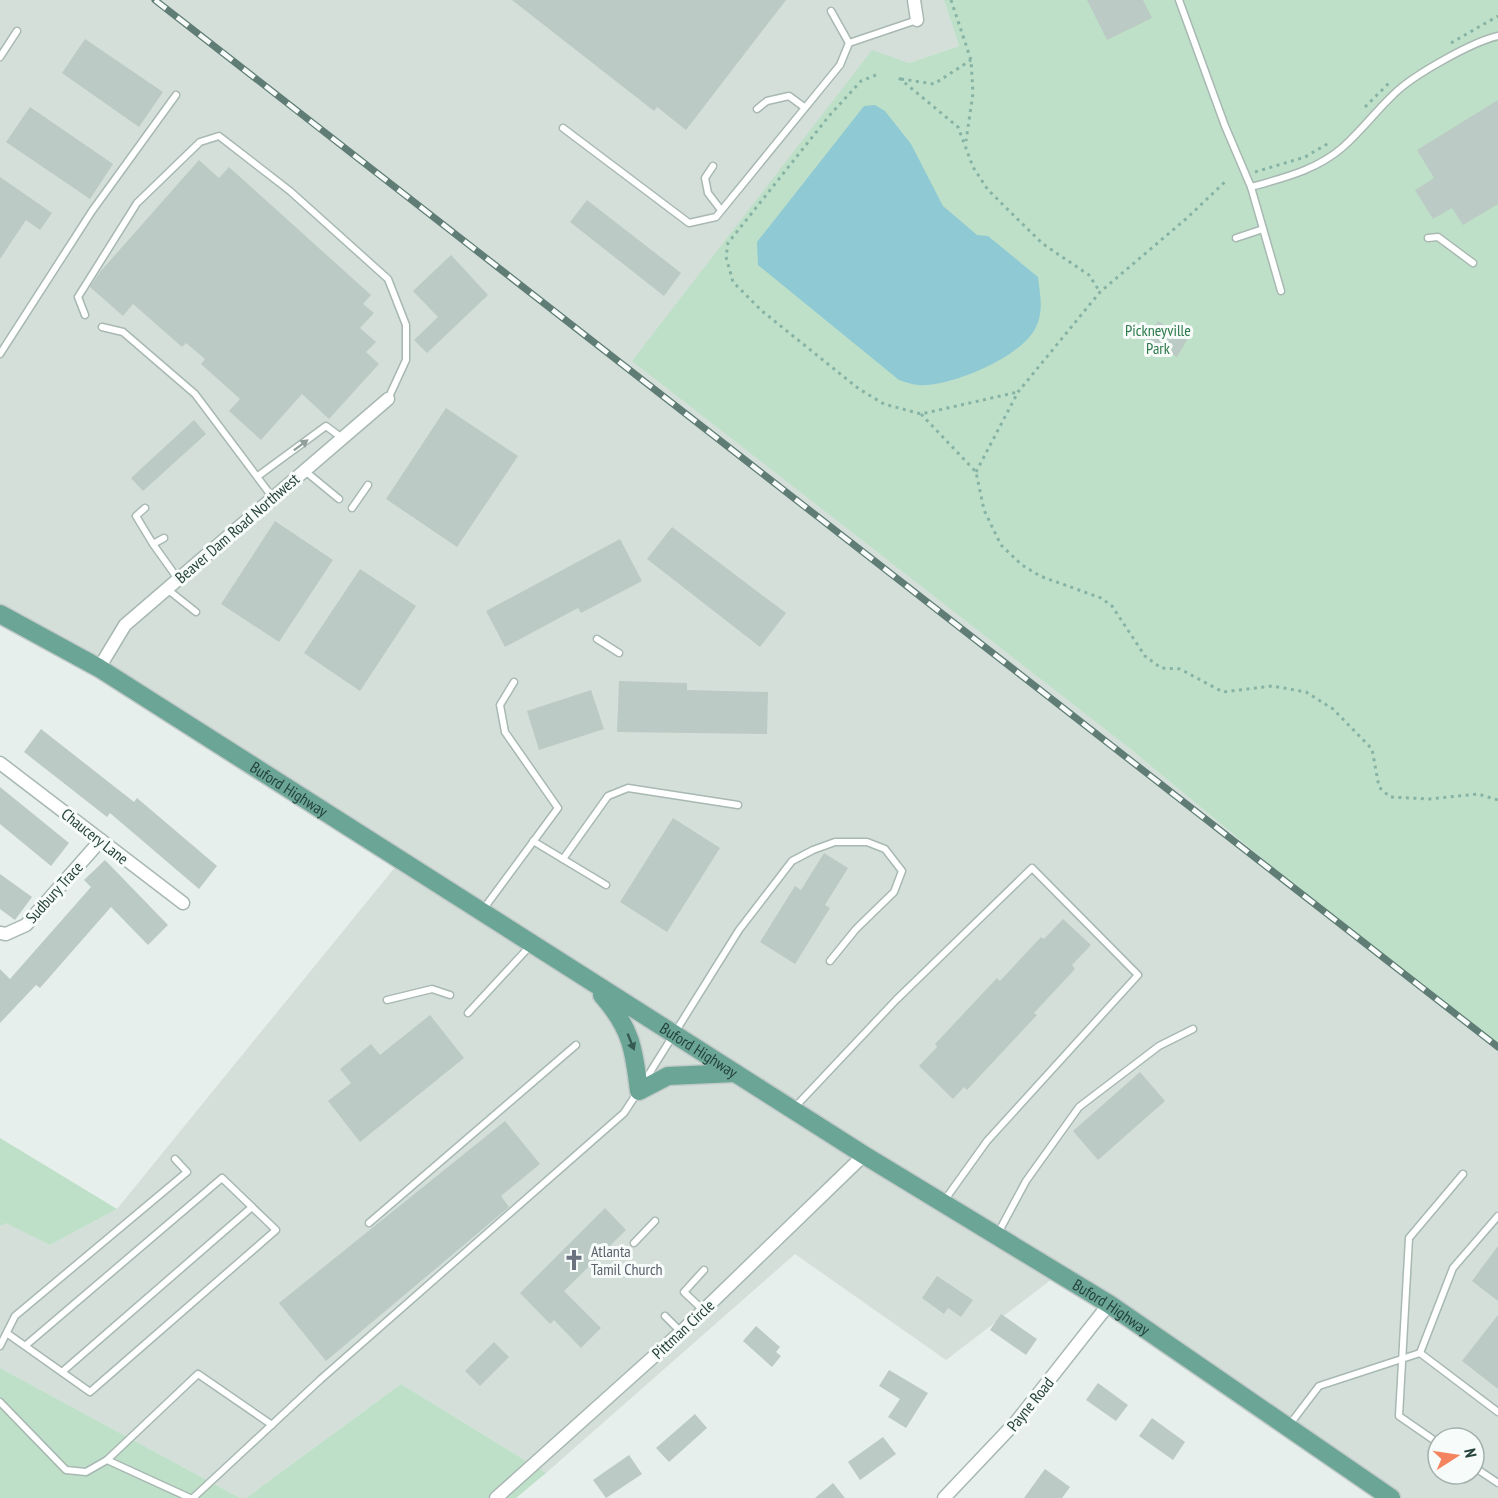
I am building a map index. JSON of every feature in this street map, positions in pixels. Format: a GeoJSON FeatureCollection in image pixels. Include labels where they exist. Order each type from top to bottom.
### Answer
{"type":"FeatureCollection","features":[{"type":"Feature","properties":{"kind":"main road","name":"Buford Highway"},"geometry":{"type":"LineString","coordinates":[[0,614],[99,668],[864,1155],[1109,1304],[1391,1498]]}},
{"type":"Feature","properties":{"kind":"main road"},"geometry":{"type":"LineString","coordinates":[[586,978],[618,1013],[634,1048],[639,1091],[668,1076],[735,1073]]}},
{"type":"Feature","properties":{"kind":"street"},"geometry":{"type":"LineString","coordinates":[[911,2],[917,20]]}},
{"type":"Feature","properties":{"kind":"street","name":"Beaver Dam Road Northwest"},"geometry":{"type":"LineString","coordinates":[[99,668],[125,625],[388,399]]}},
{"type":"Feature","properties":{"kind":"street","name":"Chaucery Lane"},"geometry":{"type":"LineString","coordinates":[[4,765],[183,903]]}},
{"type":"Feature","properties":{"kind":"street","name":"Sudbury Trace"},"geometry":{"type":"LineString","coordinates":[[0,933],[6,934],[26,925],[101,840]]}},
{"type":"Feature","properties":{"kind":"street","name":"Pittman Circle"},"geometry":{"type":"LineString","coordinates":[[496,1498],[681,1332],[864,1155]]}},
{"type":"Feature","properties":{"kind":"street","name":"Payne Road"},"geometry":{"type":"LineString","coordinates":[[944,1498],[1016,1422],[1109,1304]]}},
{"type":"Feature","properties":{"kind":"lane"},"geometry":{"type":"LineString","coordinates":[[1179,0],[1225,126],[1251,187],[1281,291]]}},
{"type":"Feature","properties":{"kind":"lane"},"geometry":{"type":"LineString","coordinates":[[831,11],[849,43]]}},
{"type":"Feature","properties":{"kind":"lane"},"geometry":{"type":"LineString","coordinates":[[563,128],[689,223],[716,217],[840,64],[849,43],[917,20]]}},
{"type":"Feature","properties":{"kind":"lane"},"geometry":{"type":"LineString","coordinates":[[0,57],[17,31]]}},
{"type":"Feature","properties":{"kind":"lane"},"geometry":{"type":"LineString","coordinates":[[1251,187],[1297,174],[1322,162],[1343,147],[1396,91],[1460,51],[1498,36]]}},
{"type":"Feature","properties":{"kind":"lane"},"geometry":{"type":"LineString","coordinates":[[0,354],[92,211],[176,95]]}},
{"type":"Feature","properties":{"kind":"lane"},"geometry":{"type":"LineString","coordinates":[[758,109],[767,101],[789,96],[804,107]]}},
{"type":"Feature","properties":{"kind":"lane"},"geometry":{"type":"LineString","coordinates":[[85,315],[78,297],[137,203],[200,142],[219,136],[290,191],[388,279],[406,325],[406,360],[388,399]]}},
{"type":"Feature","properties":{"kind":"lane"},"geometry":{"type":"LineString","coordinates":[[713,166],[705,178],[708,193],[721,210]]}},
{"type":"Feature","properties":{"kind":"lane"},"geometry":{"type":"LineString","coordinates":[[1236,238],[1263,229]]}},
{"type":"Feature","properties":{"kind":"lane"},"geometry":{"type":"LineString","coordinates":[[1428,238],[1438,237],[1473,263]]}},
{"type":"Feature","properties":{"kind":"lane"},"geometry":{"type":"LineString","coordinates":[[102,327],[123,332],[195,394],[273,498]]}},
{"type":"Feature","properties":{"kind":"lane"},"geometry":{"type":"LineString","coordinates":[[258,476],[327,426],[342,438]]}},
{"type":"Feature","properties":{"kind":"lane"},"geometry":{"type":"LineString","coordinates":[[304,471],[339,499]]}},
{"type":"Feature","properties":{"kind":"lane"},"geometry":{"type":"LineString","coordinates":[[352,508],[368,485]]}},
{"type":"Feature","properties":{"kind":"lane"},"geometry":{"type":"LineString","coordinates":[[145,508],[136,516],[178,579]]}},
{"type":"Feature","properties":{"kind":"lane"},"geometry":{"type":"LineString","coordinates":[[153,544],[164,538]]}},
{"type":"Feature","properties":{"kind":"lane"},"geometry":{"type":"LineString","coordinates":[[167,589],[196,612]]}},
{"type":"Feature","properties":{"kind":"lane"},"geometry":{"type":"LineString","coordinates":[[597,639],[619,654]]}},
{"type":"Feature","properties":{"kind":"lane"},"geometry":{"type":"LineString","coordinates":[[482,911],[558,808],[505,732],[500,705],[514,682]]}},
{"type":"Feature","properties":{"kind":"lane"},"geometry":{"type":"LineString","coordinates":[[563,859],[608,796],[628,788],[738,805]]}},
{"type":"Feature","properties":{"kind":"lane"},"geometry":{"type":"LineString","coordinates":[[534,841],[606,885]]}},
{"type":"Feature","properties":{"kind":"lane"},"geometry":{"type":"LineString","coordinates":[[107,1460],[192,1498],[624,1113],[739,930],[792,861],[835,842],[867,842],[885,849],[902,871],[894,892],[856,929],[830,962]]}},
{"type":"Feature","properties":{"kind":"lane"},"geometry":{"type":"LineString","coordinates":[[793,1109],[896,1000],[1032,868],[1138,975],[987,1141],[943,1203]]}},
{"type":"Feature","properties":{"kind":"lane"},"geometry":{"type":"LineString","coordinates":[[468,1013],[533,944]]}},
{"type":"Feature","properties":{"kind":"lane"},"geometry":{"type":"LineString","coordinates":[[387,1000],[432,989],[450,995]]}},
{"type":"Feature","properties":{"kind":"lane"},"geometry":{"type":"LineString","coordinates":[[996,1235],[1026,1181],[1079,1107],[1159,1046],[1193,1029]]}},
{"type":"Feature","properties":{"kind":"lane"},"geometry":{"type":"LineString","coordinates":[[369,1223],[576,1046]]}},
{"type":"Feature","properties":{"kind":"lane"},"geometry":{"type":"LineString","coordinates":[[0,1346],[15,1316],[187,1172],[175,1159]]}},
{"type":"Feature","properties":{"kind":"lane"},"geometry":{"type":"LineString","coordinates":[[1426,1435],[1399,1416],[1400,1359],[1409,1238],[1463,1174]]}},
{"type":"Feature","properties":{"kind":"lane"},"geometry":{"type":"LineString","coordinates":[[8,1334],[90,1392],[276,1230],[222,1178],[25,1346]]}},
{"type":"Feature","properties":{"kind":"lane"},"geometry":{"type":"LineString","coordinates":[[62,1372],[252,1207]]}},
{"type":"Feature","properties":{"kind":"lane"},"geometry":{"type":"LineString","coordinates":[[1420,1353],[1453,1268],[1498,1216]]}},
{"type":"Feature","properties":{"kind":"lane"},"geometry":{"type":"LineString","coordinates":[[634,1243],[655,1221]]}},
{"type":"Feature","properties":{"kind":"lane"},"geometry":{"type":"LineString","coordinates":[[703,1310],[684,1292],[704,1270]]}},
{"type":"Feature","properties":{"kind":"lane"},"geometry":{"type":"LineString","coordinates":[[665,1316],[681,1332]]}},
{"type":"Feature","properties":{"kind":"lane"},"geometry":{"type":"LineString","coordinates":[[1288,1427],[1319,1386],[1420,1353]]}},
{"type":"Feature","properties":{"kind":"lane"},"geometry":{"type":"LineString","coordinates":[[1420,1353],[1498,1412]]}},
{"type":"Feature","properties":{"kind":"lane"},"geometry":{"type":"LineString","coordinates":[[0,1401],[66,1470],[86,1472],[107,1460],[198,1374],[272,1425]]}},
{"type":"Feature","properties":{"kind":"path"},"geometry":{"type":"LineString","coordinates":[[951,0],[971,60],[973,93],[966,143]]}},
{"type":"Feature","properties":{"kind":"path"},"geometry":{"type":"LineString","coordinates":[[971,60],[934,84],[899,78],[944,113],[958,128],[974,167],[988,190],[1043,244],[1089,275],[1100,292]]}},
{"type":"Feature","properties":{"kind":"path"},"geometry":{"type":"LineString","coordinates":[[876,75],[861,81],[829,116],[728,243],[726,257],[733,282],[762,311],[859,390],[884,404],[921,414],[1018,392]]}},
{"type":"Feature","properties":{"kind":"path"},"geometry":{"type":"LineString","coordinates":[[976,472],[1018,392],[1100,292],[1188,218],[1227,180]]}},
{"type":"Feature","properties":{"kind":"path"},"geometry":{"type":"LineString","coordinates":[[921,414],[976,472],[984,510],[1001,545],[1022,565],[1040,576],[1101,598],[1112,606],[1145,657],[1161,668],[1180,669],[1223,692],[1272,686],[1306,692],[1333,709],[1372,749],[1378,787],[1390,797],[1429,799],[1478,795],[1498,800]]}},
{"type":"Feature","properties":{"kind":"shaded area"},"geometry":{"type":"Polygon","coordinates":[[[0,0],[944,0],[959,46],[909,63],[1128,747],[1404,976],[1498,1043],[1498,1498],[1381,1498],[1056,1276],[946,1360],[795,1254],[546,1473],[401,1384],[246,1498],[240,1498],[0,1368],[0,1226],[6,1222],[50,1245],[117,1209],[396,866],[0,616],[0,0]]]}},
{"type":"Feature","properties":{"kind":"green space","name":"Pickneyville Park"},"geometry":{"type":"Polygon","coordinates":[[[944,0],[1498,0],[1498,1043],[1404,976],[1128,747],[632,361],[872,50],[909,63],[959,46],[944,0]]]}},
{"type":"Feature","properties":{"kind":"green space"},"geometry":{"type":"Polygon","coordinates":[[[0,1138],[117,1209],[50,1245],[6,1223],[0,1226],[0,1138]]]}},
{"type":"Feature","properties":{"kind":"green space"},"geometry":{"type":"Polygon","coordinates":[[[0,1368],[240,1498],[0,1498],[0,1368]]]}},
{"type":"Feature","properties":{"kind":"green space"},"geometry":{"type":"Polygon","coordinates":[[[401,1384],[546,1473],[516,1498],[246,1498],[401,1384]]]}},
{"type":"Feature","properties":{"kind":"water"},"geometry":{"type":"Polygon","coordinates":[[[875,105],[885,111],[911,144],[943,206],[977,235],[988,236],[1038,277],[1040,315],[1029,338],[1003,358],[954,380],[922,385],[899,380],[758,265],[757,242],[864,106],[875,105]]]}},
{"type":"Feature","properties":{"kind":"building"},"geometry":{"type":"Polygon","coordinates":[[[512,0],[786,0],[686,130],[657,107],[654,111],[512,0]]]}},
{"type":"Feature","properties":{"kind":"building"},"geometry":{"type":"Polygon","coordinates":[[[1087,0],[1143,0],[1152,18],[1107,40],[1087,0]]]}},
{"type":"Feature","properties":{"kind":"building"},"geometry":{"type":"Polygon","coordinates":[[[85,39],[163,92],[139,127],[62,73],[85,39]]]}},
{"type":"Feature","properties":{"kind":"building"},"geometry":{"type":"Polygon","coordinates":[[[1498,100],[1498,204],[1463,225],[1452,208],[1433,219],[1415,190],[1434,178],[1417,150],[1498,100]]]}},
{"type":"Feature","properties":{"kind":"building"},"geometry":{"type":"Polygon","coordinates":[[[30,107],[113,164],[90,199],[6,142],[30,107]]]}},
{"type":"Feature","properties":{"kind":"building"},"geometry":{"type":"Polygon","coordinates":[[[199,160],[219,178],[229,167],[371,295],[363,304],[374,313],[360,328],[376,342],[366,352],[379,364],[329,419],[302,394],[261,440],[229,411],[240,399],[201,364],[205,359],[186,343],[182,347],[133,304],[123,316],[90,287],[100,272],[199,160]]]}},
{"type":"Feature","properties":{"kind":"building"},"geometry":{"type":"Polygon","coordinates":[[[0,177],[52,213],[40,230],[26,220],[0,259],[0,177]]]}},
{"type":"Feature","properties":{"kind":"building"},"geometry":{"type":"Polygon","coordinates":[[[587,200],[681,273],[664,296],[570,222],[587,200]]]}},
{"type":"Feature","properties":{"kind":"building"},"geometry":{"type":"Polygon","coordinates":[[[451,255],[488,295],[427,353],[414,340],[438,317],[413,291],[451,255]]]}},
{"type":"Feature","properties":{"kind":"building"},"geometry":{"type":"Polygon","coordinates":[[[1158,321],[1187,340],[1177,357],[1147,339],[1158,321]]]}},
{"type":"Feature","properties":{"kind":"building"},"geometry":{"type":"Polygon","coordinates":[[[446,408],[518,456],[457,547],[386,499],[446,408]]]}},
{"type":"Feature","properties":{"kind":"building"},"geometry":{"type":"Polygon","coordinates":[[[194,420],[206,434],[143,491],[131,478],[194,420]]]}},
{"type":"Feature","properties":{"kind":"building"},"geometry":{"type":"Polygon","coordinates":[[[275,521],[333,560],[279,642],[221,604],[275,521]]]}},
{"type":"Feature","properties":{"kind":"building"},"geometry":{"type":"Polygon","coordinates":[[[672,527],[786,613],[760,647],[647,559],[672,527]]]}},
{"type":"Feature","properties":{"kind":"building"},"geometry":{"type":"Polygon","coordinates":[[[620,539],[642,581],[581,613],[578,608],[505,647],[486,611],[620,539]]]}},
{"type":"Feature","properties":{"kind":"building"},"geometry":{"type":"Polygon","coordinates":[[[360,569],[416,606],[360,691],[304,653],[360,569]]]}},
{"type":"Feature","properties":{"kind":"building"},"geometry":{"type":"Polygon","coordinates":[[[619,681],[687,683],[687,690],[768,692],[767,734],[617,732],[619,681]]]}},
{"type":"Feature","properties":{"kind":"building"},"geometry":{"type":"Polygon","coordinates":[[[591,690],[604,729],[539,750],[527,711],[591,690]]]}},
{"type":"Feature","properties":{"kind":"building"},"geometry":{"type":"Polygon","coordinates":[[[41,729],[134,802],[137,798],[217,866],[199,889],[110,813],[107,817],[24,752],[41,729]]]}},
{"type":"Feature","properties":{"kind":"building"},"geometry":{"type":"Polygon","coordinates":[[[0,787],[69,843],[51,866],[0,824],[0,787]]]}},
{"type":"Feature","properties":{"kind":"building"},"geometry":{"type":"Polygon","coordinates":[[[673,818],[720,848],[667,932],[620,902],[673,818]]]}},
{"type":"Feature","properties":{"kind":"building"},"geometry":{"type":"Polygon","coordinates":[[[824,853],[848,868],[825,905],[830,908],[795,964],[760,942],[795,886],[801,890],[824,853]]]}},
{"type":"Feature","properties":{"kind":"building"},"geometry":{"type":"Polygon","coordinates":[[[105,860],[168,925],[148,945],[111,907],[40,988],[36,985],[0,1023],[0,969],[10,979],[91,887],[84,880],[105,860]]]}},
{"type":"Feature","properties":{"kind":"building"},"geometry":{"type":"Polygon","coordinates":[[[0,874],[32,897],[15,920],[0,909],[0,874]]]}},
{"type":"Feature","properties":{"kind":"building"},"geometry":{"type":"Polygon","coordinates":[[[1063,919],[1091,945],[1072,965],[1075,969],[1034,1013],[1037,1015],[967,1090],[964,1087],[953,1099],[919,1066],[937,1047],[935,1044],[997,978],[1000,981],[1041,937],[1044,939],[1063,919]]]}},
{"type":"Feature","properties":{"kind":"building"},"geometry":{"type":"Polygon","coordinates":[[[430,1015],[464,1058],[360,1142],[328,1101],[351,1083],[340,1069],[371,1044],[380,1055],[430,1015]]]}},
{"type":"Feature","properties":{"kind":"building"},"geometry":{"type":"Polygon","coordinates":[[[1140,1072],[1165,1101],[1098,1160],[1073,1131],[1140,1072]]]}},
{"type":"Feature","properties":{"kind":"building"},"geometry":{"type":"Polygon","coordinates":[[[505,1121],[540,1164],[501,1196],[509,1207],[326,1361],[279,1303],[505,1121]]]}},
{"type":"Feature","properties":{"kind":"building","name":"Atlanta Tamil Church"},"geometry":{"type":"Polygon","coordinates":[[[605,1208],[626,1230],[564,1291],[601,1328],[581,1348],[554,1320],[550,1324],[520,1293],[605,1208]]]}},
{"type":"Feature","properties":{"kind":"building"},"geometry":{"type":"Polygon","coordinates":[[[1498,1246],[1498,1301],[1472,1281],[1498,1246]]]}},
{"type":"Feature","properties":{"kind":"building"},"geometry":{"type":"Polygon","coordinates":[[[937,1276],[973,1300],[961,1317],[948,1308],[944,1314],[922,1298],[937,1276]]]}},
{"type":"Feature","properties":{"kind":"building"},"geometry":{"type":"Polygon","coordinates":[[[1001,1314],[1037,1339],[1026,1355],[990,1330],[1001,1314]]]}},
{"type":"Feature","properties":{"kind":"building"},"geometry":{"type":"Polygon","coordinates":[[[1498,1315],[1498,1389],[1462,1361],[1498,1315]]]}},
{"type":"Feature","properties":{"kind":"building"},"geometry":{"type":"Polygon","coordinates":[[[756,1326],[780,1347],[776,1352],[781,1356],[772,1367],[743,1341],[756,1326]]]}},
{"type":"Feature","properties":{"kind":"building"},"geometry":{"type":"Polygon","coordinates":[[[494,1342],[509,1357],[480,1386],[465,1371],[494,1342]]]}},
{"type":"Feature","properties":{"kind":"building"},"geometry":{"type":"Polygon","coordinates":[[[889,1370],[928,1393],[906,1428],[888,1417],[900,1399],[879,1386],[889,1370]]]}},
{"type":"Feature","properties":{"kind":"building"},"geometry":{"type":"Polygon","coordinates":[[[1098,1383],[1128,1405],[1116,1421],[1086,1400],[1098,1383]]]}},
{"type":"Feature","properties":{"kind":"building"},"geometry":{"type":"Polygon","coordinates":[[[695,1414],[707,1428],[669,1462],[656,1448],[695,1414]]]}},
{"type":"Feature","properties":{"kind":"building"},"geometry":{"type":"Polygon","coordinates":[[[1152,1418],[1185,1442],[1173,1460],[1139,1436],[1152,1418]]]}},
{"type":"Feature","properties":{"kind":"building"},"geometry":{"type":"Polygon","coordinates":[[[883,1437],[896,1454],[860,1480],[848,1462],[883,1437]]]}},
{"type":"Feature","properties":{"kind":"building"},"geometry":{"type":"Polygon","coordinates":[[[629,1455],[642,1474],[606,1498],[593,1480],[629,1455]]]}},
{"type":"Feature","properties":{"kind":"building"},"geometry":{"type":"Polygon","coordinates":[[[1045,1469],[1070,1487],[1062,1498],[1024,1498],[1045,1469]]]}},
{"type":"Feature","properties":{"kind":"building"},"geometry":{"type":"Polygon","coordinates":[[[833,1483],[845,1498],[815,1498],[833,1483]]]}},
{"type":"Feature","properties":{"kind":"railway"},"geometry":{"type":"LineString","coordinates":[[155,0],[1498,1047]]}},
{"type":"Feature","properties":{"kind":"place","name":"Atlanta Tamil Church"},"geometry":{"type":"Point","coordinates":[574,1260]}}]}
